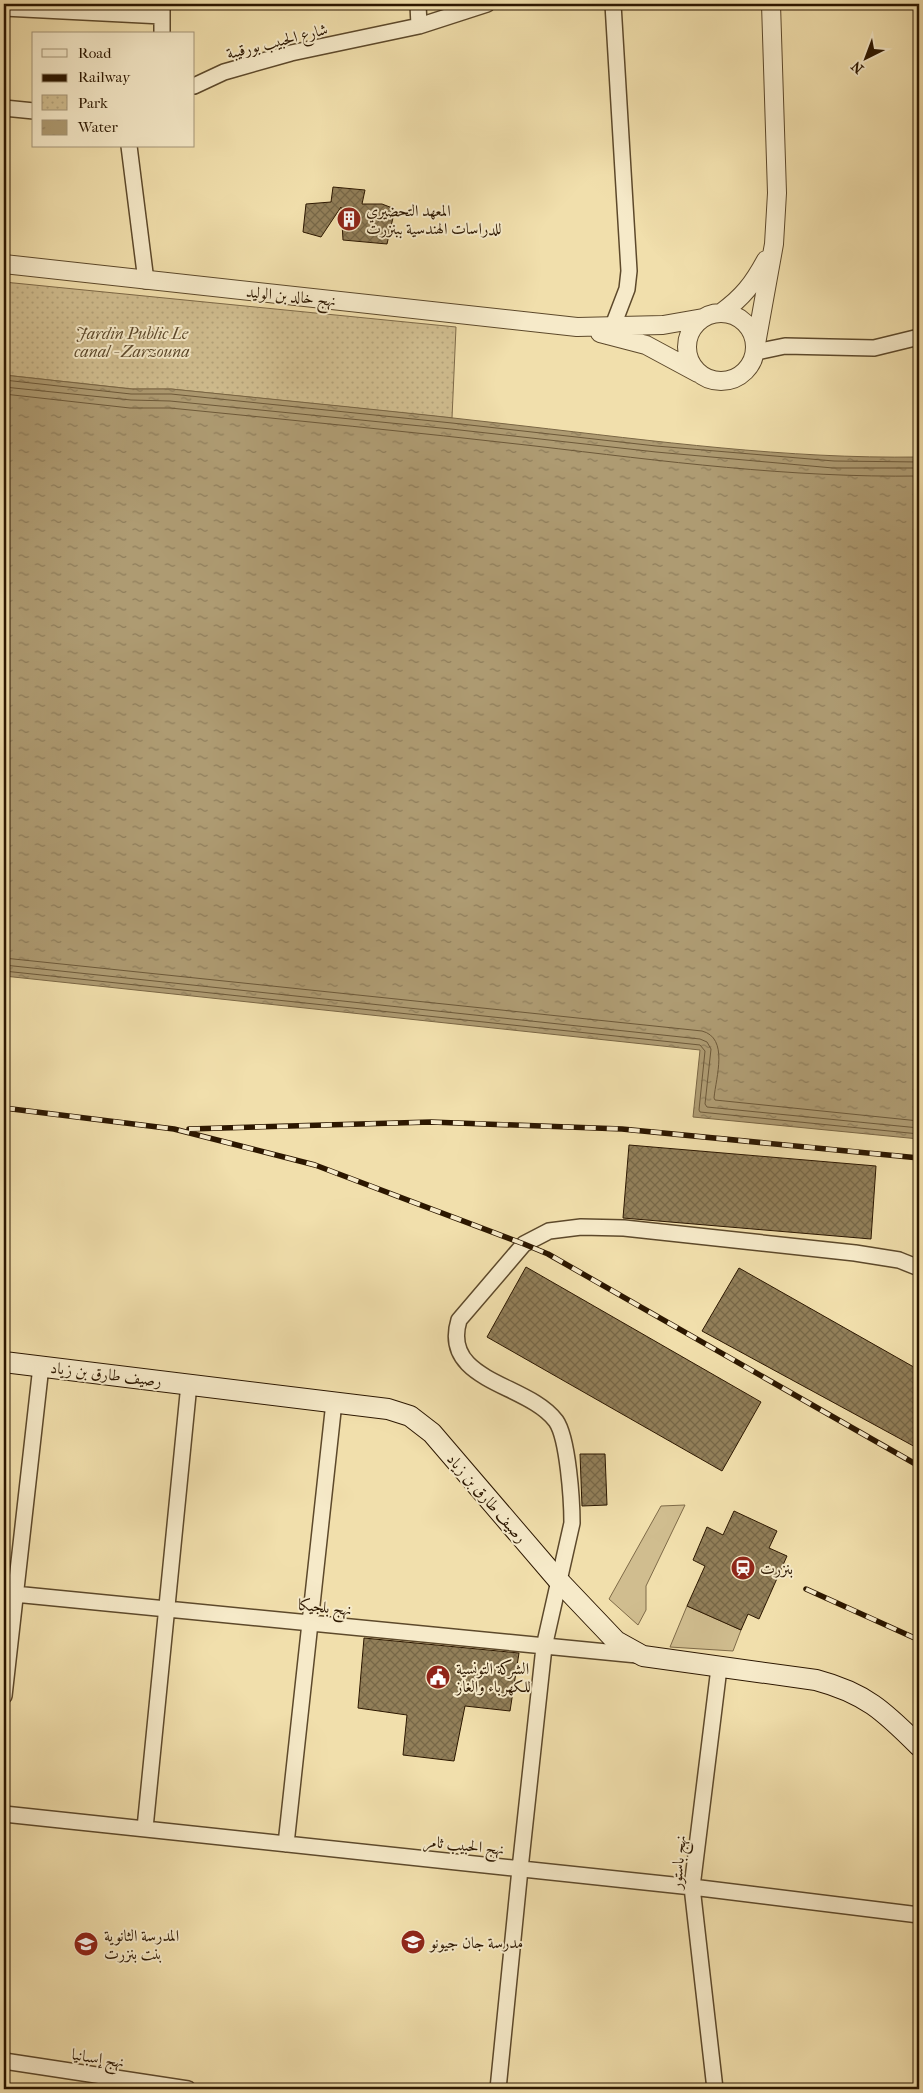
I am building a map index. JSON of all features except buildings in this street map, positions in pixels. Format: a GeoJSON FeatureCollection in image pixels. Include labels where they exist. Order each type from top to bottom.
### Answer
{"type":"FeatureCollection","features":[{"type":"Feature","properties":{"kind":"main road","name":"رصيف طارق بن زياد"},"geometry":{"type":"LineString","coordinates":[[4,1362],[388,1409],[410,1416],[432,1433],[558,1580],[616,1641],[643,1656],[816,1680],[838,1686],[858,1694],[874,1704],[919,1746]]}},
{"type":"Feature","properties":{"kind":"street"},"geometry":{"type":"LineString","coordinates":[[418,4],[419,26]]}},
{"type":"Feature","properties":{"kind":"street","name":"شارع الحبيب بورقيبة"},"geometry":{"type":"LineString","coordinates":[[195,86],[224,72],[292,53],[419,26],[487,4]]}},
{"type":"Feature","properties":{"kind":"street"},"geometry":{"type":"LineString","coordinates":[[611,331],[628,289],[629,271],[613,4]]}},
{"type":"Feature","properties":{"kind":"street"},"geometry":{"type":"LineString","coordinates":[[771,4],[777,193],[774,244],[753,362],[739,377],[729,381],[708,380],[700,374],[690,361],[687,345],[689,334],[703,318],[721,313],[738,301],[748,290],[774,244]]}},
{"type":"Feature","properties":{"kind":"street"},"geometry":{"type":"LineString","coordinates":[[4,8],[162,10],[162,32]]}},
{"type":"Feature","properties":{"kind":"street"},"geometry":{"type":"LineString","coordinates":[[4,108],[32,111]]}},
{"type":"Feature","properties":{"kind":"street"},"geometry":{"type":"LineString","coordinates":[[129,148],[146,281]]}},
{"type":"Feature","properties":{"kind":"street","name":"نهج خالد بن الوليد"},"geometry":{"type":"LineString","coordinates":[[4,264],[611,331],[663,326],[703,318]]}},
{"type":"Feature","properties":{"kind":"street"},"geometry":{"type":"LineString","coordinates":[[721,313],[731,314],[740,318],[748,325],[753,334],[756,348]]}},
{"type":"Feature","properties":{"kind":"street","name":"نهج خالد بن الوليد"},"geometry":{"type":"LineString","coordinates":[[611,331],[646,345],[700,374]]}},
{"type":"Feature","properties":{"kind":"street"},"geometry":{"type":"LineString","coordinates":[[756,348],[785,346],[874,348],[919,337]]}},
{"type":"Feature","properties":{"kind":"street"},"geometry":{"type":"LineString","coordinates":[[498,2089],[544,1647],[572,1524],[572,1509],[563,1437],[557,1424],[539,1404],[476,1372],[467,1364],[460,1355],[456,1344],[459,1320],[524,1244],[549,1231],[581,1227],[624,1228],[855,1254],[899,1260],[919,1268]]}},
{"type":"Feature","properties":{"kind":"street"},"geometry":{"type":"LineString","coordinates":[[4,1696],[10,1593],[42,1366]]}},
{"type":"Feature","properties":{"kind":"street"},"geometry":{"type":"LineString","coordinates":[[145,1828],[189,1384]]}},
{"type":"Feature","properties":{"kind":"street"},"geometry":{"type":"LineString","coordinates":[[286,1844],[334,1402]]}},
{"type":"Feature","properties":{"kind":"street","name":"نهج بلجيكا"},"geometry":{"type":"LineString","coordinates":[[10,1593],[643,1656]]}},
{"type":"Feature","properties":{"kind":"street","name":"نهج باستور"},"geometry":{"type":"LineString","coordinates":[[715,2089],[692,1887],[719,1668]]}},
{"type":"Feature","properties":{"kind":"street","name":"نهج الحبيب ثامر"},"geometry":{"type":"LineString","coordinates":[[4,1814],[692,1887],[919,1914]]}},
{"type":"Feature","properties":{"kind":"street","name":"نهج إسبانيا"},"geometry":{"type":"LineString","coordinates":[[4,2061],[188,2089]]}},
{"type":"Feature","properties":{"kind":"green space","name":"Jardin Public Le canal - Zarzouna"},"geometry":{"type":"Polygon","coordinates":[[[4,282],[456,327],[452,418],[171,389],[132,389],[4,375],[4,282]]]}},
{"type":"Feature","properties":{"kind":"green space"},"geometry":{"type":"Polygon","coordinates":[[[685,1505],[646,1586],[646,1610],[638,1625],[609,1599],[661,1506],[685,1505]]]}},
{"type":"Feature","properties":{"kind":"green space"},"geometry":{"type":"Polygon","coordinates":[[[687,1606],[741,1630],[733,1651],[670,1647],[687,1606]]]}},
{"type":"Feature","properties":{"kind":"water"},"geometry":{"type":"Polygon","coordinates":[[[4,375],[132,389],[171,389],[721,448],[820,455],[919,457],[919,1139],[693,1117],[700,1050],[4,976],[4,375]]]}},
{"type":"Feature","properties":{"kind":"railway"},"geometry":{"type":"LineString","coordinates":[[4,1108],[174,1129],[315,1165],[524,1244],[548,1254],[919,1466]]}},
{"type":"Feature","properties":{"kind":"railway"},"geometry":{"type":"LineString","coordinates":[[189,1129],[431,1122],[622,1129],[919,1158]]}},
{"type":"Feature","properties":{"kind":"railway"},"geometry":{"type":"LineString","coordinates":[[806,1589],[919,1640]]}},
{"type":"Feature","properties":{"kind":"place","name":"المعهد التحضيري للدراسات الهندسية ببنزرت"},"geometry":{"type":"Point","coordinates":[349,219]}},
{"type":"Feature","properties":{"kind":"place","name":"بنزرت"},"geometry":{"type":"Point","coordinates":[743,1568]}},
{"type":"Feature","properties":{"kind":"place","name":"الشركة التونسية للكهرباء والغاز"},"geometry":{"type":"Point","coordinates":[438,1677]}},
{"type":"Feature","properties":{"kind":"place","name":"مدرسة جان جيونو"},"geometry":{"type":"Point","coordinates":[413,1942]}},
{"type":"Feature","properties":{"kind":"place","name":"المدرسة الثانوية بنت بنزرت"},"geometry":{"type":"Point","coordinates":[86,1944]}}]}
